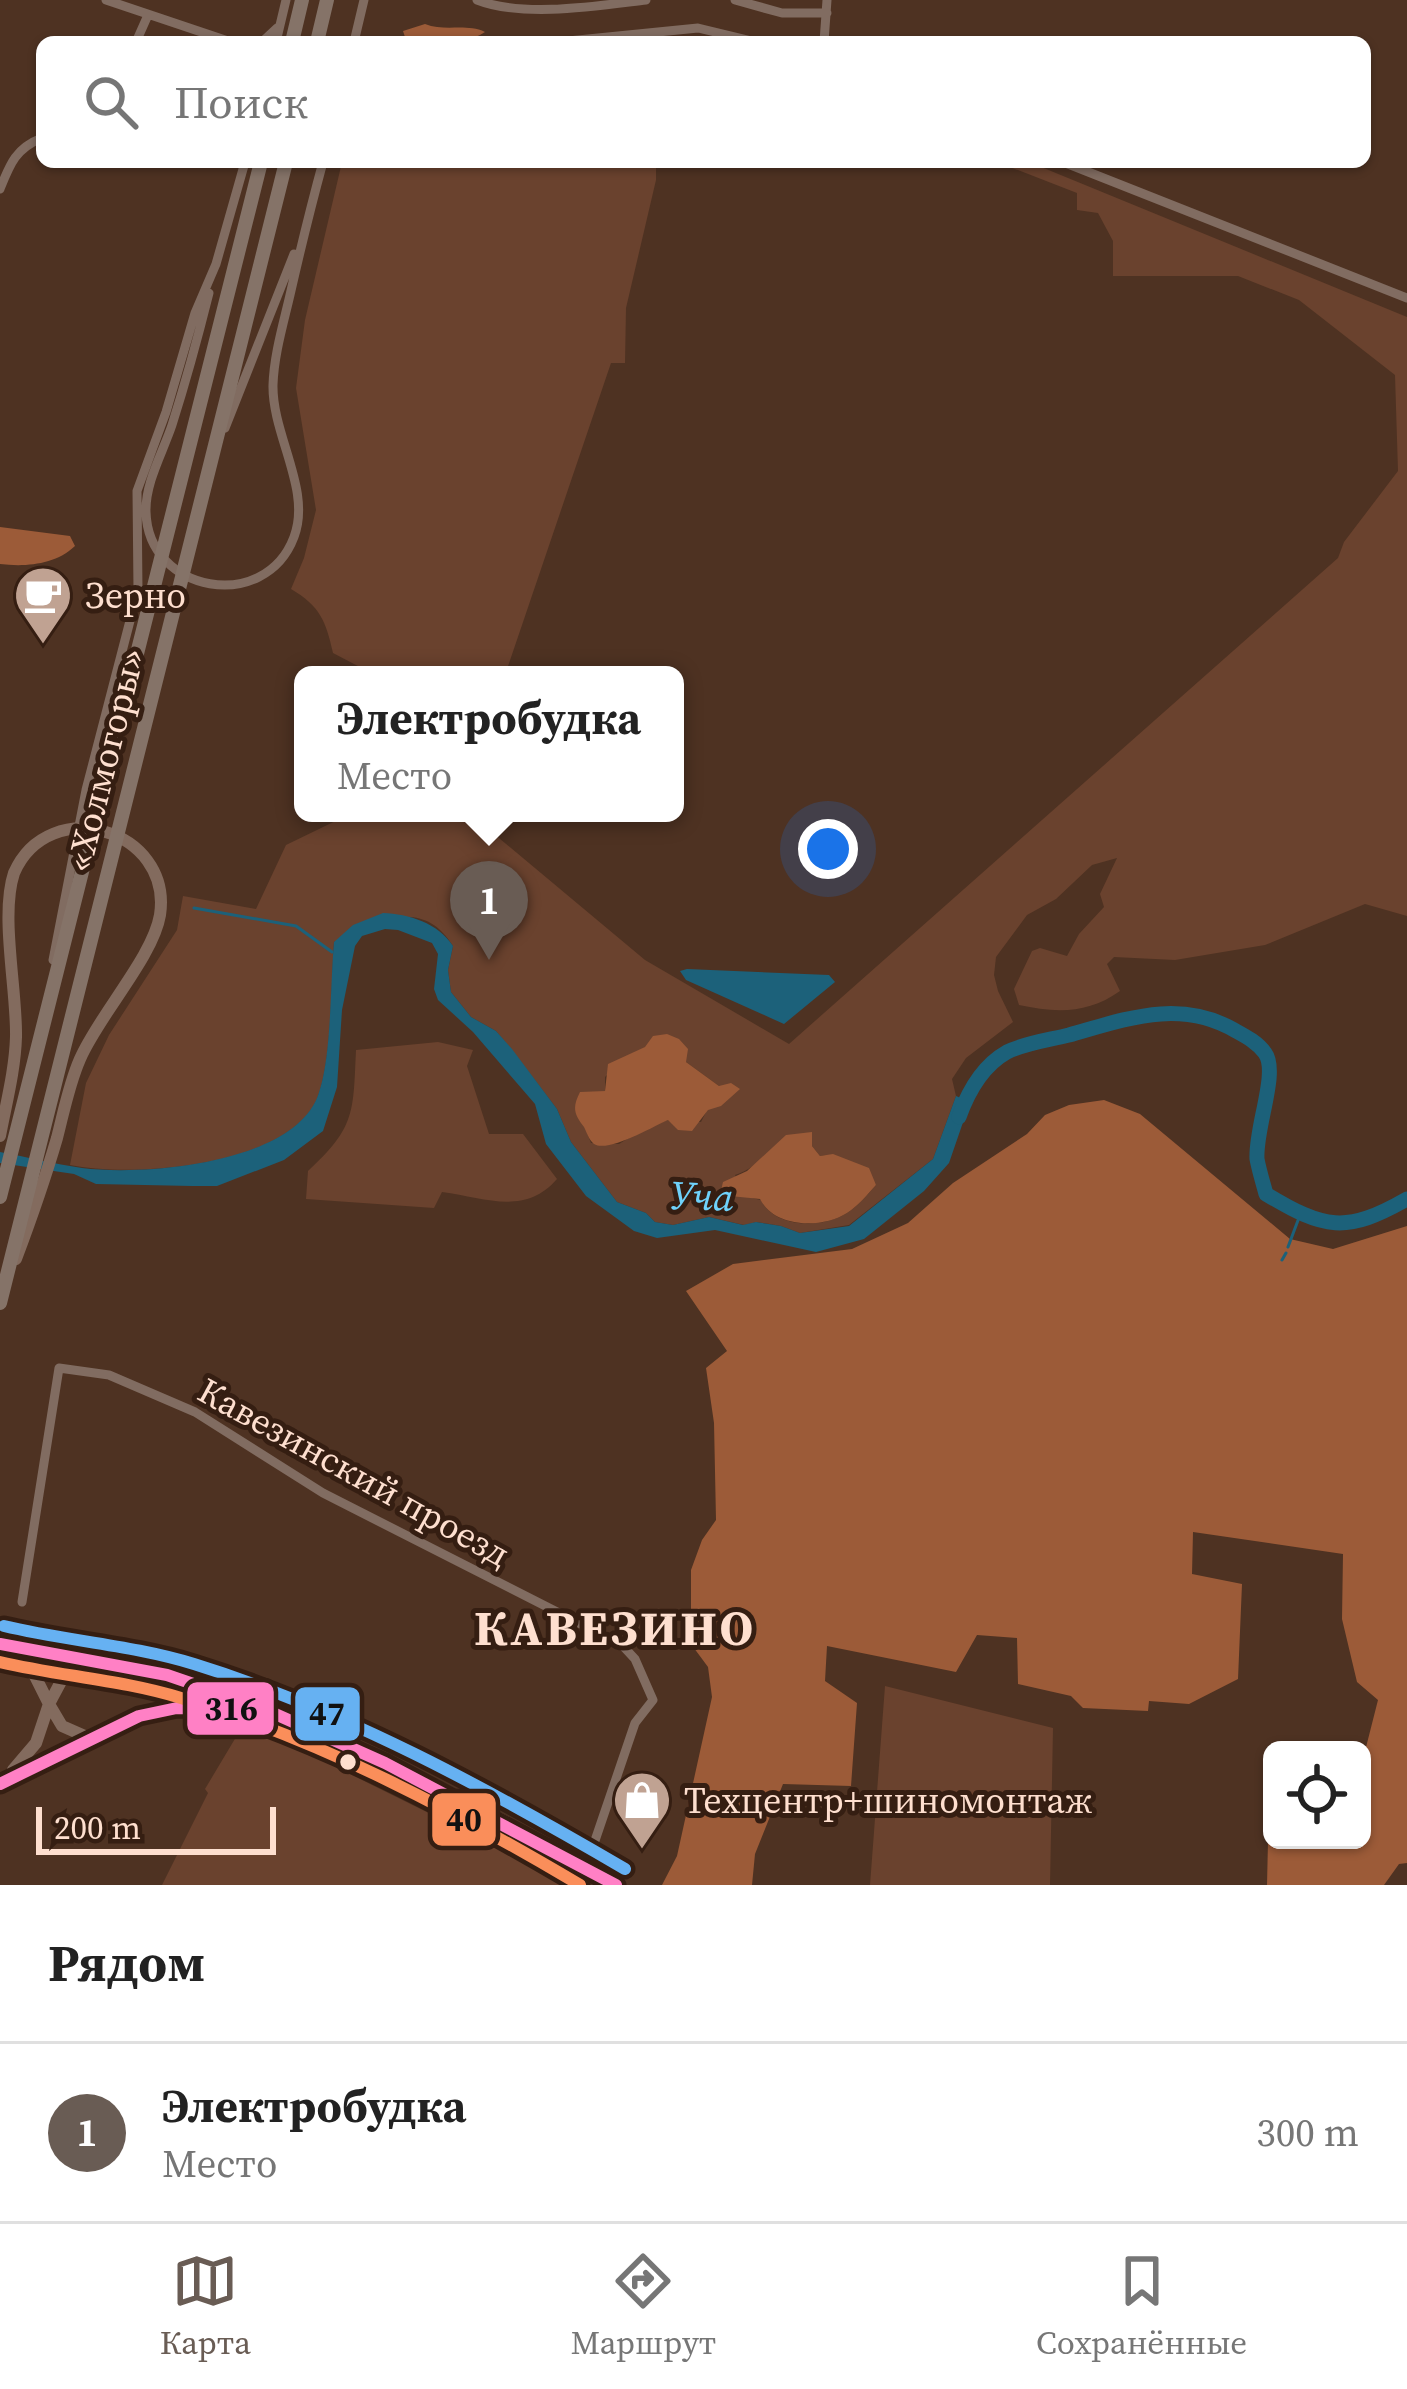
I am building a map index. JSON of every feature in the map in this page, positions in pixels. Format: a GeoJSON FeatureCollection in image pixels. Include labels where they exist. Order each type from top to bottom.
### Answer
{"type":"FeatureCollection","features":[{"type":"Feature","properties":{"kind":"highway"},"geometry":{"type":"LineString","coordinates":[[293,36],[302,0]]}},
{"type":"Feature","properties":{"kind":"highway"},"geometry":{"type":"LineString","coordinates":[[318,36],[327,0]]}},
{"type":"Feature","properties":{"kind":"highway","name":"«Холмогоры»"},"geometry":{"type":"LineString","coordinates":[[0,1197],[11,1122],[39,1042],[260,168]]}},
{"type":"Feature","properties":{"kind":"highway","name":"«Холмогоры»"},"geometry":{"type":"LineString","coordinates":[[0,1301],[50,1132],[284,168]]}},
{"type":"Feature","properties":{"kind":"main road"},"geometry":{"type":"LineString","coordinates":[[0,1136],[11,1122],[16,1040],[7,902],[12,876],[26,854],[46,837],[80,827],[107,830],[130,842],[153,870],[160,895],[156,930],[80,1059],[50,1132]]}},
{"type":"Feature","properties":{"kind":"main road"},"geometry":{"type":"LineString","coordinates":[[0,1626],[183,1666],[264,1709]]}},
{"type":"Feature","properties":{"kind":"main road"},"geometry":{"type":"LineString","coordinates":[[0,1644],[167,1676],[264,1709],[385,1763],[616,1885]]}},
{"type":"Feature","properties":{"kind":"main road"},"geometry":{"type":"LineString","coordinates":[[0,1656],[94,1663]]}},
{"type":"Feature","properties":{"kind":"main road"},"geometry":{"type":"LineString","coordinates":[[0,1656],[34,1674],[62,1726],[88,1737]]}},
{"type":"Feature","properties":{"kind":"main road"},"geometry":{"type":"LineString","coordinates":[[0,1780],[28,1756],[64,1674],[94,1663]]}},
{"type":"Feature","properties":{"kind":"main road"},"geometry":{"type":"LineString","coordinates":[[0,1780],[130,1719],[166,1709],[264,1709]]}},
{"type":"Feature","properties":{"kind":"street"},"geometry":{"type":"LineString","coordinates":[[106,0],[213,36]]}},
{"type":"Feature","properties":{"kind":"street"},"geometry":{"type":"LineString","coordinates":[[277,36],[286,0]]}},
{"type":"Feature","properties":{"kind":"street"},"geometry":{"type":"LineString","coordinates":[[355,36],[364,0]]}},
{"type":"Feature","properties":{"kind":"street"},"geometry":{"type":"LineString","coordinates":[[477,0],[555,8],[646,0]]}},
{"type":"Feature","properties":{"kind":"street"},"geometry":{"type":"LineString","coordinates":[[734,0],[782,13],[827,13]]}},
{"type":"Feature","properties":{"kind":"street"},"geometry":{"type":"LineString","coordinates":[[825,36],[827,0]]}},
{"type":"Feature","properties":{"kind":"street"},"geometry":{"type":"LineString","coordinates":[[139,36],[148,15]]}},
{"type":"Feature","properties":{"kind":"street"},"geometry":{"type":"LineString","coordinates":[[268,36],[280,24]]}},
{"type":"Feature","properties":{"kind":"street"},"geometry":{"type":"LineString","coordinates":[[618,36],[698,28],[731,36]]}},
{"type":"Feature","properties":{"kind":"street"},"geometry":{"type":"LineString","coordinates":[[0,189],[10,163],[23,146],[36,141]]}},
{"type":"Feature","properties":{"kind":"street"},"geometry":{"type":"LineString","coordinates":[[243,168],[188,377],[150,484],[146,514],[153,543],[171,567],[197,582],[226,586],[264,574],[286,553],[298,526],[278,432],[273,382],[320,168]]}},
{"type":"Feature","properties":{"kind":"street"},"geometry":{"type":"LineString","coordinates":[[1078,168],[1407,298]]}},
{"type":"Feature","properties":{"kind":"street"},"geometry":{"type":"LineString","coordinates":[[206,478],[309,212]]}},
{"type":"Feature","properties":{"kind":"street"},"geometry":{"type":"LineString","coordinates":[[39,1042],[86,790],[138,590],[137,491],[189,329],[216,264]]}},
{"type":"Feature","properties":{"kind":"street","name":"Кавезинский проезд"},"geometry":{"type":"LineString","coordinates":[[22,1602],[59,1368],[109,1375],[195,1412],[323,1493],[622,1645],[635,1659],[653,1700],[635,1723],[586,1867]]}},
{"type":"Feature","properties":{"kind":"shaded area"},"geometry":{"type":"Polygon","coordinates":[[[425,24],[485,32],[405,36],[403,31],[425,24]]]}},
{"type":"Feature","properties":{"kind":"shaded area"},"geometry":{"type":"Polygon","coordinates":[[[341,168],[656,168],[626,308],[625,363],[611,363],[508,666],[358,666],[333,653],[320,615],[291,589],[316,510],[296,388],[305,320],[341,168]]]}},
{"type":"Feature","properties":{"kind":"shaded area"},"geometry":{"type":"Polygon","coordinates":[[[1012,168],[1044,168],[1407,317],[1407,916],[1365,904],[1265,945],[1175,960],[1114,957],[1107,964],[1120,991],[1108,999],[1071,1010],[1019,1005],[1014,989],[1032,951],[1040,948],[1067,956],[1079,934],[1104,907],[1100,894],[1117,858],[1092,865],[1056,899],[1027,915],[996,957],[998,991],[1013,1022],[966,1058],[952,1079],[956,1096],[933,1159],[849,1225],[800,1233],[781,1226],[709,1217],[673,1225],[655,1222],[646,1213],[617,1202],[571,1142],[557,1109],[512,1050],[496,1031],[471,1017],[451,992],[448,970],[453,946],[440,930],[412,917],[381,922],[334,942],[326,1065],[317,1099],[300,1122],[275,1140],[206,1162],[131,1170],[70,1165],[86,1083],[109,1035],[177,930],[183,896],[256,909],[286,845],[333,822],[480,822],[645,960],[789,1044],[1338,558],[1344,542],[1398,471],[1395,375],[1299,300],[1238,276],[1113,276],[1113,241],[1098,213],[1077,210],[1077,193],[1012,168]],[[646,1047],[621,1061],[605,1077],[605,1091],[592,1094],[586,1130],[591,1143],[619,1144],[668,1120],[701,1122],[719,1086],[686,1062],[646,1047]],[[812,1133],[786,1140],[735,1175],[747,1197],[761,1200],[787,1221],[825,1222],[847,1213],[876,1185],[844,1159],[820,1156],[812,1146],[812,1133]]]}},
{"type":"Feature","properties":{"kind":"shaded area"},"geometry":{"type":"Polygon","coordinates":[[[0,527],[70,536],[75,546],[39,563],[0,564],[0,527]]]}},
{"type":"Feature","properties":{"kind":"shaded area"},"geometry":{"type":"Polygon","coordinates":[[[667,1034],[688,1049],[686,1062],[719,1086],[731,1083],[740,1089],[721,1106],[708,1110],[692,1131],[678,1130],[668,1120],[619,1142],[594,1144],[576,1114],[580,1092],[605,1091],[608,1064],[645,1047],[653,1036],[667,1034]]]}},
{"type":"Feature","properties":{"kind":"shaded area"},"geometry":{"type":"Polygon","coordinates":[[[438,1042],[473,1050],[467,1066],[489,1134],[523,1134],[557,1179],[545,1190],[518,1201],[442,1192],[434,1208],[306,1199],[308,1171],[335,1142],[349,1117],[356,1050],[438,1042]]]}},
{"type":"Feature","properties":{"kind":"shaded area"},"geometry":{"type":"Polygon","coordinates":[[[1104,1100],[1140,1114],[1290,1239],[1333,1249],[1407,1226],[1407,1863],[1399,1864],[1384,1885],[1267,1885],[1268,1849],[1371,1849],[1368,1741],[1378,1700],[1357,1682],[1342,1619],[1343,1554],[1193,1532],[1192,1574],[1242,1584],[1238,1679],[1189,1704],[1149,1701],[1148,1711],[1083,1708],[1071,1696],[1018,1684],[1017,1638],[977,1635],[956,1672],[827,1646],[825,1681],[857,1703],[851,1786],[783,1784],[755,1854],[752,1885],[662,1885],[677,1856],[712,1697],[708,1667],[691,1644],[691,1570],[716,1520],[714,1423],[706,1368],[727,1351],[686,1291],[733,1264],[852,1249],[908,1223],[953,1183],[1027,1134],[1045,1115],[1069,1105],[1104,1100]]]}},
{"type":"Feature","properties":{"kind":"shaded area"},"geometry":{"type":"Polygon","coordinates":[[[812,1132],[812,1146],[820,1156],[833,1154],[869,1168],[876,1185],[847,1213],[825,1222],[799,1223],[776,1216],[760,1199],[720,1195],[723,1182],[747,1171],[786,1135],[812,1132]]]}},
{"type":"Feature","properties":{"kind":"shaded area"},"geometry":{"type":"Polygon","coordinates":[[[885,1686],[1053,1728],[1050,1885],[870,1885],[885,1686]]]}},
{"type":"Feature","properties":{"kind":"shaded area"},"geometry":{"type":"Polygon","coordinates":[[[245,1722],[574,1885],[162,1885],[208,1793],[205,1789],[245,1722]]]}},
{"type":"Feature","properties":{"kind":"water"},"geometry":{"type":"Polygon","coordinates":[[[383,913],[422,921],[447,938],[453,946],[448,970],[451,992],[471,1017],[496,1031],[512,1049],[557,1109],[571,1142],[617,1202],[646,1213],[655,1222],[673,1225],[709,1217],[743,1225],[781,1226],[800,1233],[849,1226],[933,1159],[956,1096],[970,1102],[949,1163],[924,1191],[864,1239],[816,1252],[715,1230],[657,1238],[634,1231],[586,1196],[546,1144],[535,1104],[473,1032],[438,1000],[434,989],[438,954],[432,943],[385,929],[362,936],[355,946],[342,1010],[337,1087],[323,1131],[284,1160],[217,1186],[96,1184],[74,1174],[0,1163],[0,1152],[82,1168],[176,1167],[247,1151],[277,1138],[301,1120],[322,1082],[334,942],[353,925],[383,913]]]}},
{"type":"Feature","properties":{"kind":"water"},"geometry":{"type":"Polygon","coordinates":[[[680,971],[829,975],[835,982],[784,1024],[686,980],[680,971]]]}},
{"type":"Feature","properties":{"kind":"waterway"},"geometry":{"type":"LineString","coordinates":[[194,908],[296,926],[332,952]]}},
{"type":"Feature","properties":{"kind":"waterway","name":"Уча"},"geometry":{"type":"LineString","coordinates":[[959,1117],[983,1072],[1014,1049],[1132,1018],[1194,1015],[1248,1038],[1269,1062],[1257,1159],[1266,1194],[1304,1214],[1335,1223],[1367,1218],[1407,1199]]}},
{"type":"Feature","properties":{"kind":"waterway"},"geometry":{"type":"LineString","coordinates":[[1288,1247],[1300,1215]]}},
{"type":"Feature","properties":{"kind":"waterway"},"geometry":{"type":"LineString","coordinates":[[1282,1260],[1286,1253]]}},
{"type":"Feature","properties":{"kind":"transit line","name":"47"},"geometry":{"type":"LineString","coordinates":[[4,1626],[171,1658],[251,1683],[361,1728],[469,1781],[625,1869]]}},
{"type":"Feature","properties":{"kind":"transit line","name":"316"},"geometry":{"type":"LineString","coordinates":[[0,1644],[167,1675],[234,1698]]}},
{"type":"Feature","properties":{"kind":"transit line","name":"40"},"geometry":{"type":"LineString","coordinates":[[0,1662],[159,1692],[233,1715],[336,1756],[436,1804],[580,1885]]}},
{"type":"Feature","properties":{"kind":"transit line","name":"316"},"geometry":{"type":"LineString","coordinates":[[0,1784],[139,1716],[177,1708],[264,1709],[385,1763],[616,1885]]}},
{"type":"Feature","properties":{"kind":"place","name":"Зерно"},"geometry":{"type":"Point","coordinates":[43,646]}},
{"type":"Feature","properties":{"kind":"place","name":"Электробудка"},"geometry":{"type":"Point","coordinates":[489,960]}},
{"type":"Feature","properties":{"kind":"place","name":"Техцентр+шиномонтаж"},"geometry":{"type":"Point","coordinates":[642,1851]}},
{"type":"Feature","properties":{"kind":"district","name":"КАВЕЗИНО"},"geometry":{"type":"Point","coordinates":[615,1628]}}]}
